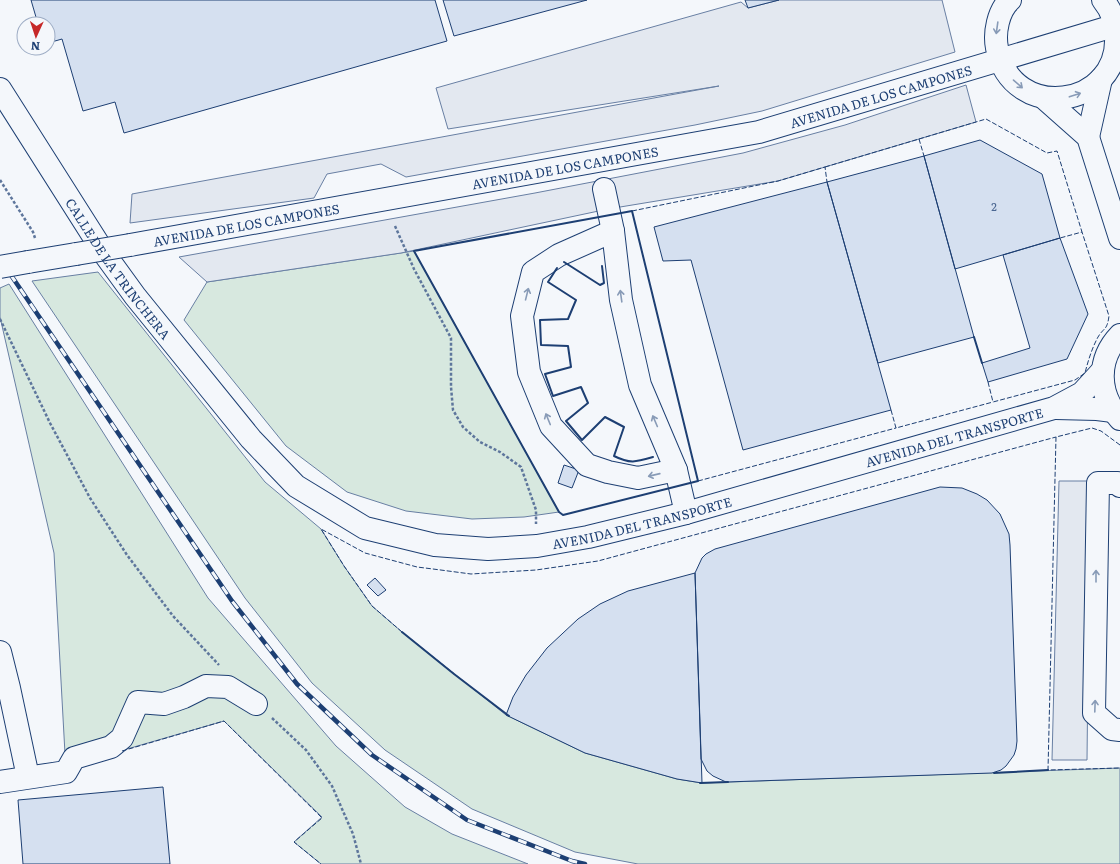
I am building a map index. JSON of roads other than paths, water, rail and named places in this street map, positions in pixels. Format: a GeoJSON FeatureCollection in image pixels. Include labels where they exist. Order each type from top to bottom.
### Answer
{"type":"FeatureCollection","features":[{"type":"Feature","properties":{"kind":"street"},"geometry":{"type":"LineString","coordinates":[[1010,0],[998,20],[996,40],[999,60],[1010,77],[1025,90],[1044,98],[1088,137]]}},
{"type":"Feature","properties":{"kind":"street"},"geometry":{"type":"LineString","coordinates":[[1044,98],[1065,98],[1084,92],[1101,79],[1112,63],[1117,44],[1118,24],[1109,7],[1103,0]]}},
{"type":"Feature","properties":{"kind":"street","name":"AVENIDA DE LOS CAMPONES"},"geometry":{"type":"LineString","coordinates":[[0,267],[759,132],[1118,24]]}},
{"type":"Feature","properties":{"kind":"street"},"geometry":{"type":"LineString","coordinates":[[1101,79],[1088,137],[1120,238]]}},
{"type":"Feature","properties":{"kind":"street","name":"CALLE DE LA TRINCHERA"},"geometry":{"type":"LineString","coordinates":[[0,89],[106,256],[135,296],[251,439]]}},
{"type":"Feature","properties":{"kind":"street"},"geometry":{"type":"LineString","coordinates":[[604,188],[613,231],[621,300],[640,385],[676,470],[686,513]]}},
{"type":"Feature","properties":{"kind":"street"},"geometry":{"type":"LineString","coordinates":[[613,231],[559,255],[533,272],[522,316],[529,372],[551,426],[587,465],[608,472],[638,478],[676,470]]}},
{"type":"Feature","properties":{"kind":"street"},"geometry":{"type":"LineString","coordinates":[[1117,415],[1106,398],[1103,384],[1103,370],[1107,355],[1114,340],[1120,335]]}},
{"type":"Feature","properties":{"kind":"street"},"geometry":{"type":"LineString","coordinates":[[1054,408],[1082,393],[1103,370]]}},
{"type":"Feature","properties":{"kind":"street"},"geometry":{"type":"LineString","coordinates":[[1054,408],[1097,409],[1117,415]]}},
{"type":"Feature","properties":{"kind":"street","name":"AVENIDA DEL TRANSPORTE"},"geometry":{"type":"LineString","coordinates":[[251,439],[296,486],[365,528],[435,545],[488,549],[537,546],[588,537],[686,513],[1054,408]]}},
{"type":"Feature","properties":{"kind":"street"},"geometry":{"type":"LineString","coordinates":[[1120,486],[1118,483],[1098,483],[1094,713],[1112,730],[1120,730]]}},
{"type":"Feature","properties":{"kind":"street"},"geometry":{"type":"LineString","coordinates":[[0,652],[28,777]]}},
{"type":"Feature","properties":{"kind":"street"},"geometry":{"type":"LineString","coordinates":[[0,782],[66,772],[74,758],[111,748],[122,738],[138,702],[164,704],[184,697],[206,686],[228,687],[256,704]]}},
{"type":"Feature","properties":{"kind":"railway"},"geometry":{"type":"LineString","coordinates":[[0,259],[232,601],[297,684],[372,755],[467,820],[572,861],[585,864]]}}]}
